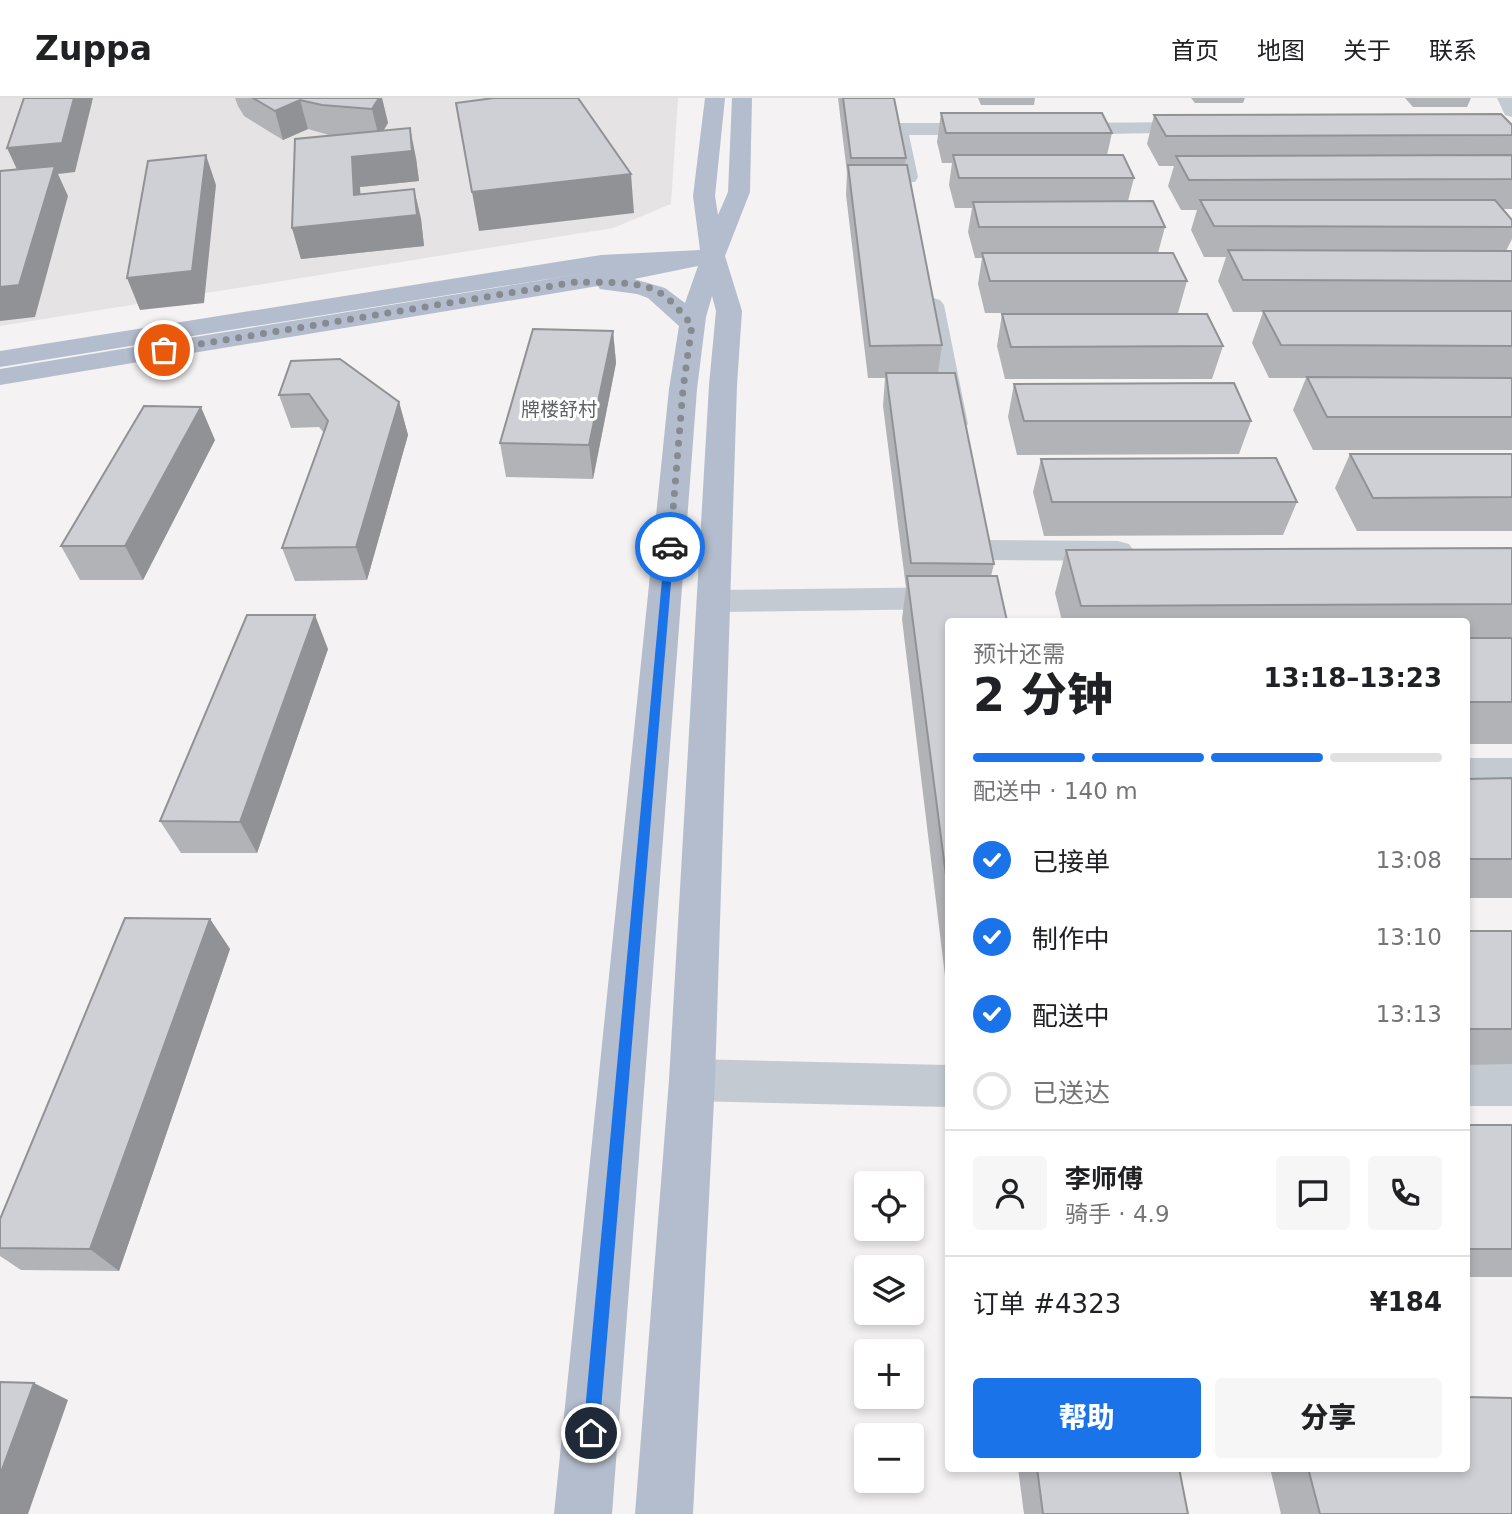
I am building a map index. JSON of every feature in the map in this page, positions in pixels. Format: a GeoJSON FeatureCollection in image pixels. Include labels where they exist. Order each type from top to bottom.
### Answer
{"type":"FeatureCollection","features":[{"type":"Feature","properties":{"kind":"main road"},"geometry":{"type":"LineString","coordinates":[[664,1514],[692,1080],[729,311],[713,256],[704,196],[715,98]]}},
{"type":"Feature","properties":{"kind":"main road"},"geometry":{"type":"LineString","coordinates":[[583,1514],[683,389],[692,325],[713,256],[738,192],[742,98]]}},
{"type":"Feature","properties":{"kind":"main road"},"geometry":{"type":"LineString","coordinates":[[0,377],[580,274],[645,250],[676,232],[691,220],[704,196]]}},
{"type":"Feature","properties":{"kind":"main road"},"geometry":{"type":"LineString","coordinates":[[0,359],[713,256]]}},
{"type":"Feature","properties":{"kind":"main road"},"geometry":{"type":"LineString","coordinates":[[580,274],[655,290],[671,302],[692,325]]}},
{"type":"Feature","properties":{"kind":"street"},"geometry":{"type":"LineString","coordinates":[[1507,98],[1507,122]]}},
{"type":"Feature","properties":{"kind":"street"},"geometry":{"type":"LineString","coordinates":[[1037,129],[1219,128]]}},
{"type":"Feature","properties":{"kind":"street"},"geometry":{"type":"LineString","coordinates":[[910,195],[898,129],[1009,129]]}},
{"type":"Feature","properties":{"kind":"street"},"geometry":{"type":"LineString","coordinates":[[928,288],[958,446]]}},
{"type":"Feature","properties":{"kind":"street"},"geometry":{"type":"LineString","coordinates":[[714,601],[980,561],[1142,551]]}},
{"type":"Feature","properties":{"kind":"street"},"geometry":{"type":"LineString","coordinates":[[1470,772],[1512,772]]}},
{"type":"Feature","properties":{"kind":"street"},"geometry":{"type":"LineString","coordinates":[[692,1080],[945,1086]]}},
{"type":"Feature","properties":{"kind":"street"},"geometry":{"type":"LineString","coordinates":[[1470,1085],[1512,1085]]}},
{"type":"Feature","properties":{"kind":"shaded area"},"geometry":{"type":"Polygon","coordinates":[[[0,98],[678,98],[671,204],[613,228],[0,326],[0,98]]]}},
{"type":"Feature","properties":{"kind":"building"},"geometry":{"type":"Polygon","coordinates":[[[24,98],[74,98],[62,143],[7,148],[24,98]]]}},
{"type":"Feature","properties":{"kind":"building"},"geometry":{"type":"Polygon","coordinates":[[[253,98],[379,98],[372,109],[322,105],[300,100],[275,111],[253,98]]]}},
{"type":"Feature","properties":{"kind":"building"},"geometry":{"type":"Polygon","coordinates":[[[494,98],[578,98],[631,174],[472,192],[456,103],[494,98]]]}},
{"type":"Feature","properties":{"kind":"building"},"geometry":{"type":"Polygon","coordinates":[[[843,98],[894,98],[906,158],[851,158],[843,98]]]}},
{"type":"Feature","properties":{"kind":"building"},"geometry":{"type":"Polygon","coordinates":[[[941,113],[1102,113],[1112,133],[946,133],[941,113]]]}},
{"type":"Feature","properties":{"kind":"building"},"geometry":{"type":"Polygon","coordinates":[[[1501,114],[1512,125],[1512,135],[1166,136],[1154,115],[1501,114]]]}},
{"type":"Feature","properties":{"kind":"building"},"geometry":{"type":"Polygon","coordinates":[[[410,128],[412,151],[352,157],[354,195],[414,189],[417,215],[292,228],[295,139],[410,128]]]}},
{"type":"Feature","properties":{"kind":"building"},"geometry":{"type":"Polygon","coordinates":[[[206,155],[192,271],[127,278],[148,161],[206,155]]]}},
{"type":"Feature","properties":{"kind":"building"},"geometry":{"type":"Polygon","coordinates":[[[953,155],[1123,155],[1134,178],[959,178],[953,155]]]}},
{"type":"Feature","properties":{"kind":"building"},"geometry":{"type":"Polygon","coordinates":[[[1512,155],[1512,179],[1189,180],[1176,156],[1512,155]]]}},
{"type":"Feature","properties":{"kind":"building"},"geometry":{"type":"Polygon","coordinates":[[[848,165],[907,165],[942,345],[870,346],[848,165]]]}},
{"type":"Feature","properties":{"kind":"building"},"geometry":{"type":"Polygon","coordinates":[[[55,166],[19,285],[0,287],[0,171],[55,166]]]}},
{"type":"Feature","properties":{"kind":"building"},"geometry":{"type":"Polygon","coordinates":[[[1200,200],[1495,200],[1512,220],[1512,227],[1214,226],[1200,200]]]}},
{"type":"Feature","properties":{"kind":"building"},"geometry":{"type":"Polygon","coordinates":[[[1153,201],[1165,227],[979,227],[973,202],[1153,201]]]}},
{"type":"Feature","properties":{"kind":"building"},"geometry":{"type":"Polygon","coordinates":[[[1228,250],[1512,251],[1512,281],[1243,280],[1228,250]]]}},
{"type":"Feature","properties":{"kind":"building"},"geometry":{"type":"Polygon","coordinates":[[[982,253],[1173,253],[1187,281],[990,281],[982,253]]]}},
{"type":"Feature","properties":{"kind":"building"},"geometry":{"type":"Polygon","coordinates":[[[1263,311],[1512,311],[1512,346],[1281,345],[1263,311]]]}},
{"type":"Feature","properties":{"kind":"building"},"geometry":{"type":"Polygon","coordinates":[[[1002,314],[1207,314],[1223,346],[1011,347],[1002,314]]]}},
{"type":"Feature","properties":{"kind":"building"},"geometry":{"type":"Polygon","coordinates":[[[533,329],[613,331],[589,445],[500,443],[533,329]]]}},
{"type":"Feature","properties":{"kind":"building"},"geometry":{"type":"Polygon","coordinates":[[[340,359],[399,402],[356,547],[282,548],[328,421],[309,394],[279,395],[291,361],[340,359]]]}},
{"type":"Feature","properties":{"kind":"building"},"geometry":{"type":"Polygon","coordinates":[[[886,373],[955,373],[994,564],[911,563],[886,373]]]}},
{"type":"Feature","properties":{"kind":"building"},"geometry":{"type":"Polygon","coordinates":[[[1307,377],[1512,378],[1512,417],[1327,417],[1307,377]]]}},
{"type":"Feature","properties":{"kind":"building"},"geometry":{"type":"Polygon","coordinates":[[[1234,383],[1251,421],[1024,421],[1014,384],[1234,383]]]}},
{"type":"Feature","properties":{"kind":"building"},"geometry":{"type":"Polygon","coordinates":[[[144,406],[201,407],[125,546],[61,546],[144,406]]]}},
{"type":"Feature","properties":{"kind":"building"},"geometry":{"type":"Polygon","coordinates":[[[1350,454],[1512,454],[1512,497],[1373,498],[1350,454]]]}},
{"type":"Feature","properties":{"kind":"building"},"geometry":{"type":"Polygon","coordinates":[[[1276,458],[1297,502],[1052,502],[1041,459],[1276,458]]]}},
{"type":"Feature","properties":{"kind":"building"},"geometry":{"type":"Polygon","coordinates":[[[1512,548],[1512,604],[1081,606],[1066,550],[1512,548]]]}},
{"type":"Feature","properties":{"kind":"building"},"geometry":{"type":"Polygon","coordinates":[[[907,576],[997,576],[1006,618],[945,618],[945,868],[907,576]]]}},
{"type":"Feature","properties":{"kind":"building"},"geometry":{"type":"Polygon","coordinates":[[[247,615],[315,615],[240,822],[160,821],[247,615]]]}},
{"type":"Feature","properties":{"kind":"building"},"geometry":{"type":"Polygon","coordinates":[[[1470,638],[1512,638],[1512,702],[1470,702],[1470,638]]]}},
{"type":"Feature","properties":{"kind":"building"},"geometry":{"type":"Polygon","coordinates":[[[1512,778],[1512,859],[1470,859],[1470,779],[1512,778]]]}},
{"type":"Feature","properties":{"kind":"building"},"geometry":{"type":"Polygon","coordinates":[[[125,918],[210,919],[90,1249],[0,1248],[0,1219],[125,918]]]}},
{"type":"Feature","properties":{"kind":"building"},"geometry":{"type":"Polygon","coordinates":[[[1470,931],[1512,931],[1512,1029],[1470,1029],[1470,931]]]}},
{"type":"Feature","properties":{"kind":"building"},"geometry":{"type":"Polygon","coordinates":[[[1470,1125],[1512,1125],[1512,1249],[1470,1249],[1470,1125]]]}},
{"type":"Feature","properties":{"kind":"building"},"geometry":{"type":"Polygon","coordinates":[[[0,1382],[34,1383],[0,1475],[0,1382]]]}},
{"type":"Feature","properties":{"kind":"building"},"geometry":{"type":"Polygon","coordinates":[[[1470,1397],[1512,1398],[1512,1514],[1320,1514],[1309,1472],[1470,1472],[1470,1397]]]}},
{"type":"Feature","properties":{"kind":"building"},"geometry":{"type":"Polygon","coordinates":[[[1038,1472],[1180,1472],[1188,1514],[1043,1514],[1038,1472]]]}},
{"type":"Feature","properties":{"kind":"way so far"},"geometry":{"type":"LineString","coordinates":[[164,350],[576,282],[630,284],[655,290],[671,302],[692,325],[683,389],[670,547]]}},
{"type":"Feature","properties":{"kind":"district","name":"牌楼舒村"},"geometry":{"type":"Point","coordinates":[559,409]}},
{"type":"Feature","properties":{"kind":"route"},"geometry":{"type":"LineString","coordinates":[[591,1433],[670,547]]}}]}
